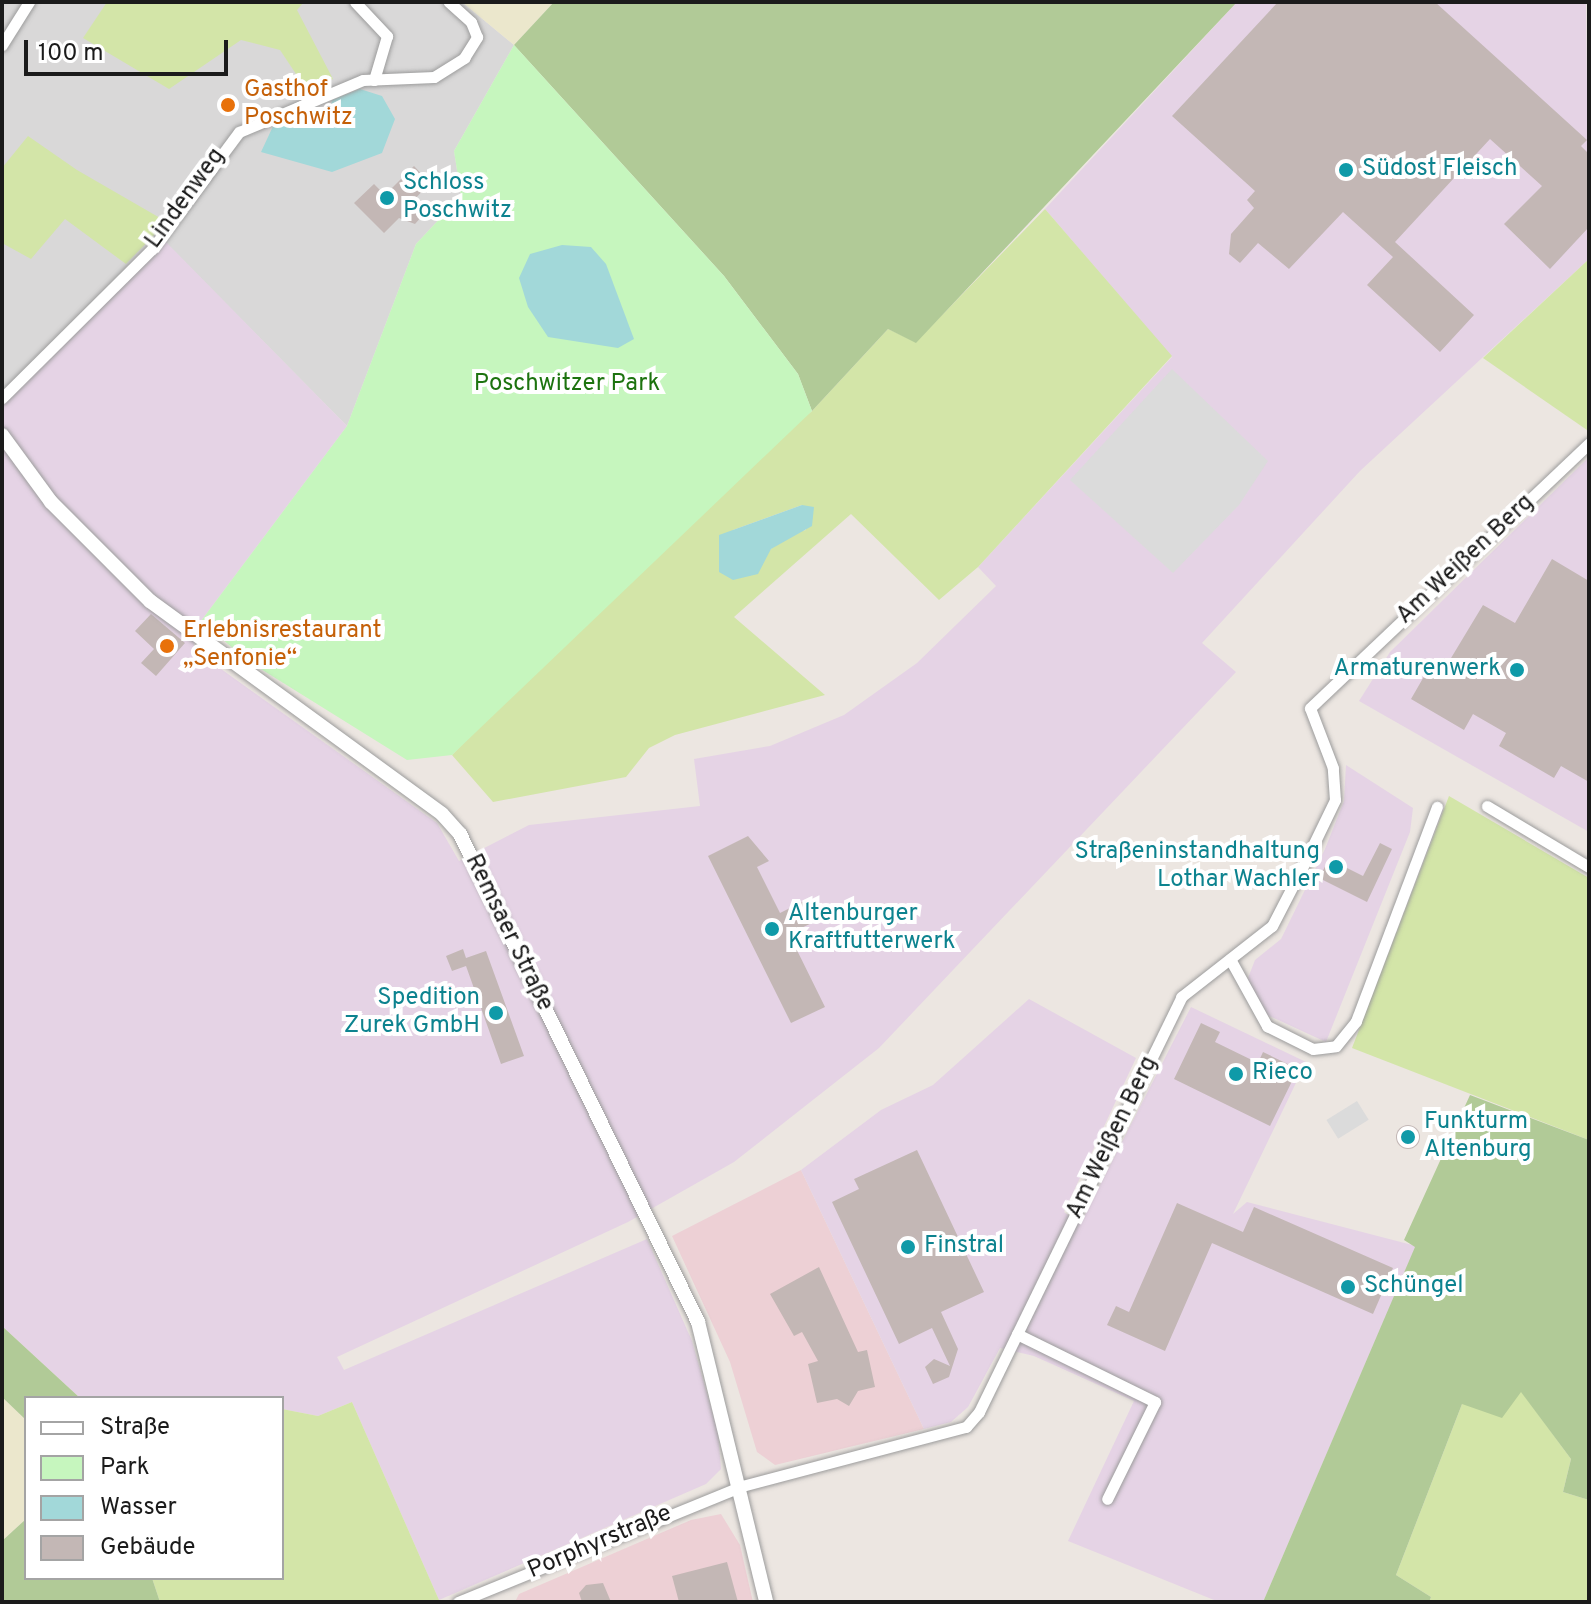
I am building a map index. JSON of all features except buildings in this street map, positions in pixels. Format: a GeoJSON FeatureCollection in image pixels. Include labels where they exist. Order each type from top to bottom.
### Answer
{"type":"FeatureCollection","features":[{"type":"Feature","properties":{"kind":"street"},"geometry":{"type":"LineString","coordinates":[[2,45],[29,2]]}},
{"type":"Feature","properties":{"kind":"street"},"geometry":{"type":"LineString","coordinates":[[355,2],[387,36],[374,80]]}},
{"type":"Feature","properties":{"kind":"street","name":"Lindenweg"},"geometry":{"type":"LineString","coordinates":[[2,398],[168,231],[232,138],[277,114],[374,80],[434,77],[464,58],[477,37],[471,22],[449,2]]}},
{"type":"Feature","properties":{"kind":"street","name":"Remsaer Straße"},"geometry":{"type":"LineString","coordinates":[[2,435],[51,502],[150,601],[442,814],[460,834],[698,1322],[742,1486],[766,1602]]}},
{"type":"Feature","properties":{"kind":"street","name":"Am Weißen Berg"},"geometry":{"type":"LineString","coordinates":[[742,1486],[966,1427],[1017,1334],[1181,997],[1272,926],[1335,800],[1333,768],[1310,708],[1589,443]]}},
{"type":"Feature","properties":{"kind":"street"},"geometry":{"type":"LineString","coordinates":[[1487,806],[1589,867]]}},
{"type":"Feature","properties":{"kind":"street"},"geometry":{"type":"LineString","coordinates":[[1230,959],[1267,1026],[1313,1049],[1336,1046],[1356,1021],[1437,807]]}},
{"type":"Feature","properties":{"kind":"street"},"geometry":{"type":"LineString","coordinates":[[1017,1334],[1155,1402],[1107,1499]]}},
{"type":"Feature","properties":{"kind":"street","name":"Porphyrstraße"},"geometry":{"type":"LineString","coordinates":[[458,1602],[483,1597],[742,1486]]}},
{"type":"Feature","properties":{"kind":"shaded area"},"geometry":{"type":"Polygon","coordinates":[[[2,2],[462,2],[514,45],[454,151],[461,196],[416,244],[347,426],[166,243],[2,404],[2,2]]]}},
{"type":"Feature","properties":{"kind":"shaded area"},"geometry":{"type":"Polygon","coordinates":[[[462,2],[554,2],[514,45],[462,2]]]}},
{"type":"Feature","properties":{"kind":"shaded area"},"geometry":{"type":"Polygon","coordinates":[[[1237,2],[1586,2],[1589,259],[1360,471],[1202,643],[1236,672],[879,1048],[734,1162],[628,1222],[337,1357],[344,1370],[647,1239],[692,1341],[718,1432],[721,1469],[706,1484],[439,1600],[352,1402],[318,1416],[284,1409],[284,1396],[78,1396],[2,1326],[2,405],[166,242],[347,426],[201,621],[193,649],[437,823],[459,861],[529,825],[700,806],[694,759],[770,746],[844,715],[917,663],[996,586],[978,567],[1172,357],[1045,209],[1237,2]]]}},
{"type":"Feature","properties":{"kind":"shaded area"},"geometry":{"type":"Polygon","coordinates":[[[1172,369],[1268,461],[1239,505],[1173,573],[1070,480],[1172,369]]]}},
{"type":"Feature","properties":{"kind":"shaded area"},"geometry":{"type":"Polygon","coordinates":[[[1589,457],[1589,832],[1359,701],[1390,652],[1589,457]]]}},
{"type":"Feature","properties":{"kind":"shaded area"},"geometry":{"type":"Polygon","coordinates":[[[1346,765],[1413,808],[1410,832],[1326,1042],[1267,1015],[1253,998],[1248,978],[1255,960],[1281,939],[1325,849],[1344,801],[1346,765]]]}},
{"type":"Feature","properties":{"kind":"shaded area"},"geometry":{"type":"Polygon","coordinates":[[[1029,999],[1136,1058],[1064,1212],[1080,1224],[1191,1007],[1306,1062],[1233,1214],[1247,1202],[1416,1246],[1263,1602],[1219,1602],[1068,1541],[1134,1401],[1034,1356],[1000,1348],[968,1407],[951,1422],[924,1429],[801,1170],[881,1110],[933,1085],[1029,999]]]}},
{"type":"Feature","properties":{"kind":"shaded area"},"geometry":{"type":"Polygon","coordinates":[[[1357,1101],[1369,1120],[1338,1139],[1326,1120],[1357,1101]]]}},
{"type":"Feature","properties":{"kind":"shaded area"},"geometry":{"type":"Polygon","coordinates":[[[801,1170],[924,1429],[775,1465],[757,1452],[730,1362],[672,1236],[801,1170]]]}},
{"type":"Feature","properties":{"kind":"shaded area"},"geometry":{"type":"Polygon","coordinates":[[[2,1397],[24,1418],[24,1521],[2,1541],[2,1397]]]}},
{"type":"Feature","properties":{"kind":"shaded area"},"geometry":{"type":"Polygon","coordinates":[[[721,1514],[740,1545],[753,1602],[515,1602],[519,1594],[691,1520],[721,1514]]]}},
{"type":"Feature","properties":{"kind":"green space"},"geometry":{"type":"Polygon","coordinates":[[[107,2],[304,2],[297,10],[333,79],[306,89],[280,50],[241,40],[169,89],[83,38],[107,2]]]}},
{"type":"Feature","properties":{"kind":"green space"},"geometry":{"type":"Polygon","coordinates":[[[554,2],[1237,2],[916,343],[888,329],[812,411],[798,374],[724,276],[514,45],[554,2]]]}},
{"type":"Feature","properties":{"kind":"green space","name":"Poschwitzer Park"},"geometry":{"type":"Polygon","coordinates":[[[514,45],[724,276],[798,374],[812,411],[452,755],[407,760],[248,661],[201,621],[347,426],[416,244],[461,196],[454,151],[514,45]]]}},
{"type":"Feature","properties":{"kind":"green space"},"geometry":{"type":"Polygon","coordinates":[[[28,136],[77,170],[167,222],[126,264],[65,219],[31,259],[2,243],[2,168],[28,136]]]}},
{"type":"Feature","properties":{"kind":"green space"},"geometry":{"type":"Polygon","coordinates":[[[1045,209],[1172,356],[978,567],[939,600],[851,514],[734,617],[825,695],[675,735],[649,748],[626,777],[493,802],[452,755],[659,539],[812,411],[888,329],[916,342],[1045,209]],[[802,505],[733,530],[765,554],[790,533],[806,530],[802,505]]]}},
{"type":"Feature","properties":{"kind":"green space"},"geometry":{"type":"Polygon","coordinates":[[[1589,259],[1589,418],[1587,430],[1483,358],[1589,259]]]}},
{"type":"Feature","properties":{"kind":"green space"},"geometry":{"type":"Polygon","coordinates":[[[1449,796],[1589,878],[1589,1140],[1352,1048],[1449,796]]]}},
{"type":"Feature","properties":{"kind":"green space"},"geometry":{"type":"Polygon","coordinates":[[[1470,1095],[1589,1140],[1589,1500],[1563,1492],[1571,1459],[1521,1392],[1502,1418],[1462,1404],[1396,1575],[1431,1597],[1429,1602],[1263,1602],[1415,1247],[1404,1240],[1470,1095]]]}},
{"type":"Feature","properties":{"kind":"green space"},"geometry":{"type":"Polygon","coordinates":[[[3,1327],[78,1396],[24,1396],[24,1418],[2,1397],[3,1327]]]}},
{"type":"Feature","properties":{"kind":"green space"},"geometry":{"type":"Polygon","coordinates":[[[1521,1391],[1571,1459],[1563,1492],[1589,1500],[1589,1602],[1429,1602],[1431,1597],[1396,1575],[1462,1404],[1521,1391]]]}},
{"type":"Feature","properties":{"kind":"green space"},"geometry":{"type":"Polygon","coordinates":[[[352,1402],[439,1600],[160,1602],[153,1580],[284,1580],[284,1409],[318,1416],[352,1402]]]}},
{"type":"Feature","properties":{"kind":"green space"},"geometry":{"type":"Polygon","coordinates":[[[24,1521],[24,1580],[153,1580],[160,1602],[2,1602],[2,1541],[24,1521]]]}},
{"type":"Feature","properties":{"kind":"water"},"geometry":{"type":"Polygon","coordinates":[[[360,89],[382,96],[395,119],[382,153],[332,172],[261,152],[275,122],[316,106],[319,115],[330,112],[332,100],[360,89]]]}},
{"type":"Feature","properties":{"kind":"water"},"geometry":{"type":"Polygon","coordinates":[[[562,245],[591,247],[606,264],[634,339],[618,348],[548,337],[528,307],[519,278],[530,254],[562,245]]]}},
{"type":"Feature","properties":{"kind":"water"},"geometry":{"type":"Polygon","coordinates":[[[802,505],[814,507],[812,526],[771,549],[758,574],[733,580],[719,572],[719,535],[802,505]]]}},
{"type":"Feature","properties":{"kind":"place","name":"Gasthof Poschwitz"},"geometry":{"type":"Point","coordinates":[228,105]}},
{"type":"Feature","properties":{"kind":"place","name":"Südost Fleisch"},"geometry":{"type":"Point","coordinates":[1346,170]}},
{"type":"Feature","properties":{"kind":"place","name":"Schloss Poschwitz"},"geometry":{"type":"Point","coordinates":[387,198]}},
{"type":"Feature","properties":{"kind":"place","name":"Erlebnisrestaurant „Senfonie“"},"geometry":{"type":"Point","coordinates":[167,646]}},
{"type":"Feature","properties":{"kind":"place","name":"Armaturenwerk"},"geometry":{"type":"Point","coordinates":[1517,670]}},
{"type":"Feature","properties":{"kind":"place","name":"Straßeninstandhaltung Lothar Wachler"},"geometry":{"type":"Point","coordinates":[1336,867]}},
{"type":"Feature","properties":{"kind":"place","name":"Altenburger Kraftfutterwerk"},"geometry":{"type":"Point","coordinates":[772,929]}},
{"type":"Feature","properties":{"kind":"place","name":"Spedition Zurek GmbH"},"geometry":{"type":"Point","coordinates":[496,1013]}},
{"type":"Feature","properties":{"kind":"place","name":"Rieco"},"geometry":{"type":"Point","coordinates":[1236,1074]}},
{"type":"Feature","properties":{"kind":"place","name":"Funkturm Altenburg"},"geometry":{"type":"Point","coordinates":[1408,1137]}},
{"type":"Feature","properties":{"kind":"place","name":"Finstral"},"geometry":{"type":"Point","coordinates":[908,1247]}},
{"type":"Feature","properties":{"kind":"place","name":"Schüngel"},"geometry":{"type":"Point","coordinates":[1348,1287]}}]}
